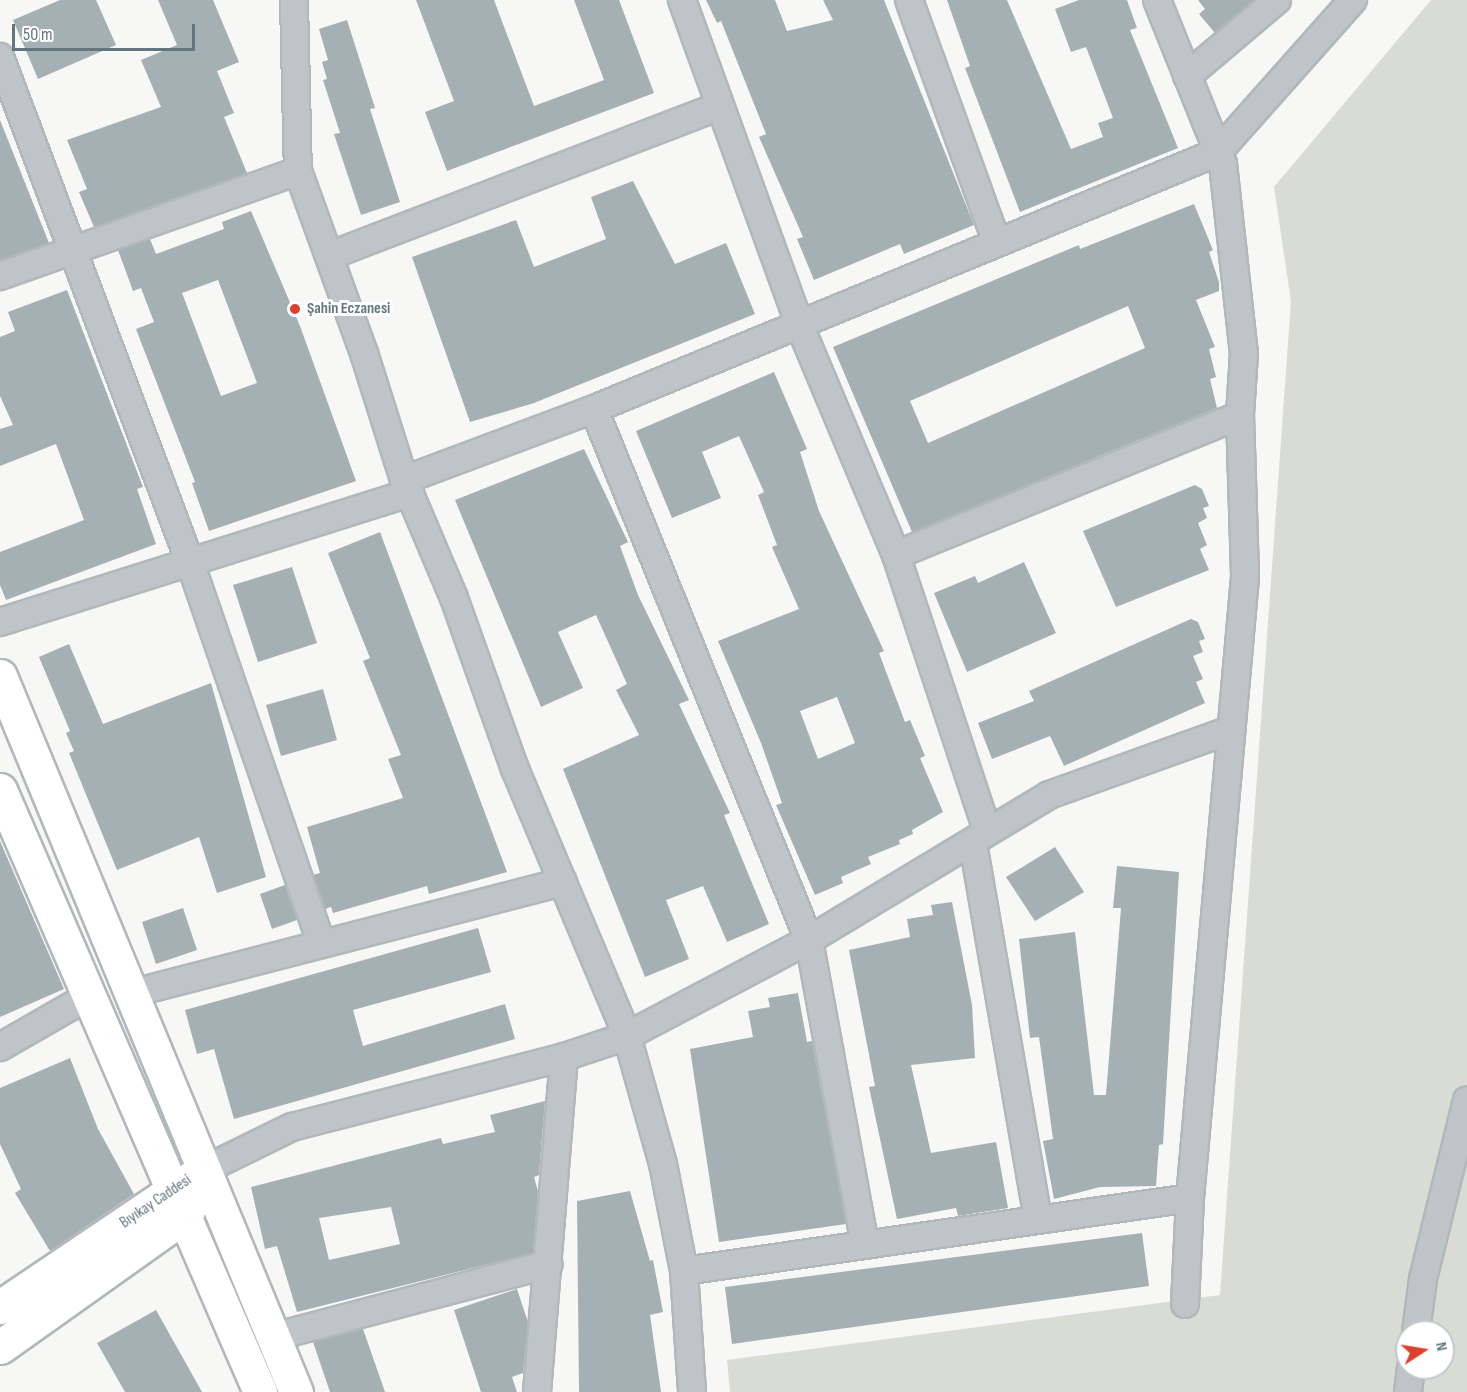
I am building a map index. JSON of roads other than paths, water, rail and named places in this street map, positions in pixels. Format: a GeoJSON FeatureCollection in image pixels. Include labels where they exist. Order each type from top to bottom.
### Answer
{"type":"FeatureCollection","features":[{"type":"Feature","properties":{"kind":"street"},"geometry":{"type":"LineString","coordinates":[[294,0],[298,171],[407,486],[454,598],[514,769],[627,1036],[663,1164],[684,1271],[692,1392]]}},
{"type":"Feature","properties":{"kind":"street"},"geometry":{"type":"LineString","coordinates":[[682,0],[717,107],[800,324],[896,555],[980,837],[1038,1219]]}},
{"type":"Feature","properties":{"kind":"street"},"geometry":{"type":"LineString","coordinates":[[909,0],[997,243]]}},
{"type":"Feature","properties":{"kind":"street"},"geometry":{"type":"LineString","coordinates":[[1157,0],[1218,152],[1244,353],[1240,415],[1245,577],[1190,1198],[1185,1305]]}},
{"type":"Feature","properties":{"kind":"street"},"geometry":{"type":"LineString","coordinates":[[1187,76],[1277,0]]}},
{"type":"Feature","properties":{"kind":"street"},"geometry":{"type":"LineString","coordinates":[[0,622],[190,566],[407,486],[1218,152],[1353,0]]}},
{"type":"Feature","properties":{"kind":"street"},"geometry":{"type":"LineString","coordinates":[[0,57],[190,566],[321,943]]}},
{"type":"Feature","properties":{"kind":"street"},"geometry":{"type":"LineString","coordinates":[[328,256],[717,107]]}},
{"type":"Feature","properties":{"kind":"street"},"geometry":{"type":"LineString","coordinates":[[0,276],[298,171]]}},
{"type":"Feature","properties":{"kind":"street"},"geometry":{"type":"LineString","coordinates":[[594,410],[809,940],[865,1245]]}},
{"type":"Feature","properties":{"kind":"street"},"geometry":{"type":"LineString","coordinates":[[896,555],[1240,415]]}},
{"type":"Feature","properties":{"kind":"street"},"geometry":{"type":"LineString","coordinates":[[0,676],[133,993],[202,1171],[296,1392]]}},
{"type":"Feature","properties":{"kind":"street"},"geometry":{"type":"LineString","coordinates":[[202,1171],[292,1127],[564,1057],[627,1036],[809,940],[1049,795],[1231,730]]}},
{"type":"Feature","properties":{"kind":"street"},"geometry":{"type":"LineString","coordinates":[[0,790],[87,997],[181,1202],[260,1392]]}},
{"type":"Feature","properties":{"kind":"street"},"geometry":{"type":"LineString","coordinates":[[133,993],[563,882]]}},
{"type":"Feature","properties":{"kind":"street"},"geometry":{"type":"LineString","coordinates":[[0,1047],[87,997]]}},
{"type":"Feature","properties":{"kind":"street"},"geometry":{"type":"LineString","coordinates":[[537,1392],[564,1057]]}},
{"type":"Feature","properties":{"kind":"street"},"geometry":{"type":"LineString","coordinates":[[1418,1320],[1423,1279],[1467,1100]]}},
{"type":"Feature","properties":{"kind":"street","name":"Bıyıkay Caddesi"},"geometry":{"type":"LineString","coordinates":[[0,1347],[181,1202],[202,1171]]}},
{"type":"Feature","properties":{"kind":"street"},"geometry":{"type":"LineString","coordinates":[[684,1271],[1190,1198]]}},
{"type":"Feature","properties":{"kind":"street","name":"Bıyıkay Caddesi"},"geometry":{"type":"LineString","coordinates":[[0,1307],[181,1202]]}},
{"type":"Feature","properties":{"kind":"street"},"geometry":{"type":"LineString","coordinates":[[273,1337],[549,1264]]}},
{"type":"Feature","properties":{"kind":"place","name":"Şahin Eczanesi"},"geometry":{"type":"Point","coordinates":[295,309]}}]}
